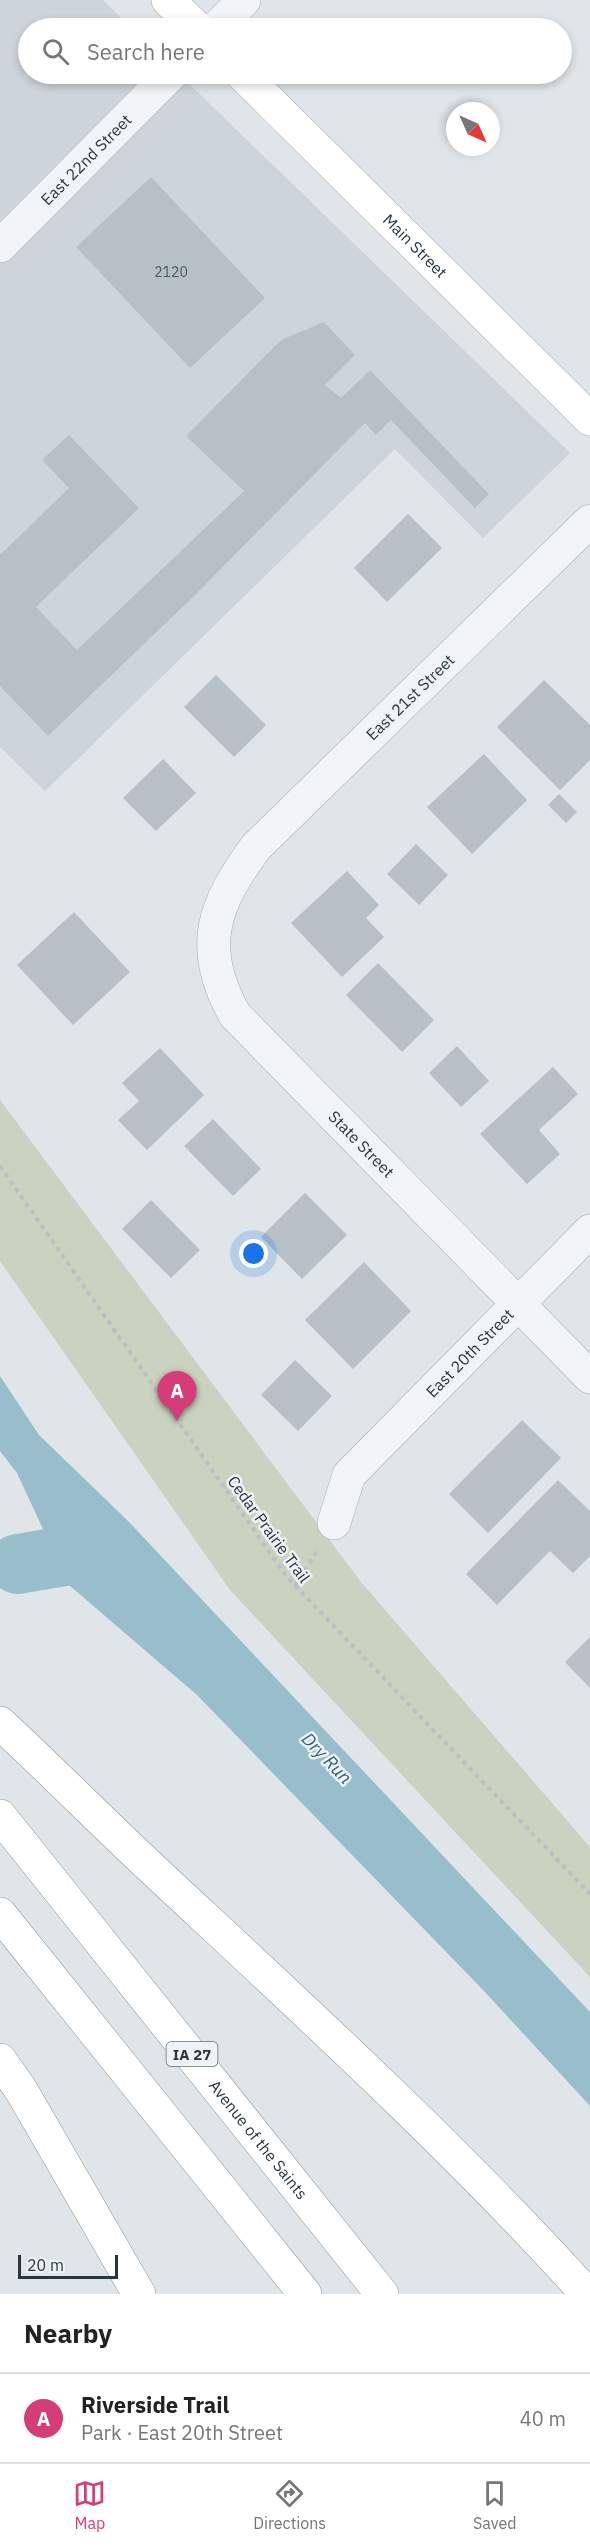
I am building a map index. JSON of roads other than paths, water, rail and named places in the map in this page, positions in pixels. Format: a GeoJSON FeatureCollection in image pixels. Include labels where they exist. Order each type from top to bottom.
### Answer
{"type":"FeatureCollection","features":[{"type":"Feature","properties":{"kind":"main road"},"geometry":{"type":"LineString","coordinates":[[168,0],[187,18]]}},
{"type":"Feature","properties":{"kind":"main road","name":"Main Street"},"geometry":{"type":"LineString","coordinates":[[252,84],[590,419]]}},
{"type":"Feature","properties":{"kind":"main road"},"geometry":{"type":"LineString","coordinates":[[0,1722],[158,1874],[391,2091],[523,2223],[587,2294]]}},
{"type":"Feature","properties":{"kind":"main road","name":"Avenue of the Saints"},"geometry":{"type":"LineString","coordinates":[[0,1816],[382,2294]]}},
{"type":"Feature","properties":{"kind":"main road"},"geometry":{"type":"LineString","coordinates":[[0,1914],[305,2294]]}},
{"type":"Feature","properties":{"kind":"main road"},"geometry":{"type":"LineString","coordinates":[[0,2060],[21,2090],[139,2294]]}},
{"type":"Feature","properties":{"kind":"street"},"geometry":{"type":"LineString","coordinates":[[226,18],[244,0]]}},
{"type":"Feature","properties":{"kind":"street","name":"East 22nd Street"},"geometry":{"type":"LineString","coordinates":[[0,246],[161,84]]}},
{"type":"Feature","properties":{"kind":"street","name":"East 21st Street"},"geometry":{"type":"LineString","coordinates":[[234,877],[255,847],[590,521]]}},
{"type":"Feature","properties":{"kind":"street","name":"State Street"},"geometry":{"type":"LineString","coordinates":[[234,877],[221,903],[213,930],[219,987],[235,1015],[590,1377]]}},
{"type":"Feature","properties":{"kind":"street","name":"East 20th Street"},"geometry":{"type":"LineString","coordinates":[[334,1523],[349,1475],[590,1231]]}},
{"type":"Feature","properties":{"kind":"water"},"geometry":{"type":"Polygon","coordinates":[[[0,1376],[39,1435],[128,1521],[590,2012],[590,2106],[485,1992],[197,1695],[69,1585],[17,1473],[0,1451],[0,1376]]]}},
{"type":"Feature","properties":{"kind":"waterway","name":"Dry Run"},"geometry":{"type":"LineString","coordinates":[[18,1564],[88,1552],[131,1580]]}},
{"type":"Feature","properties":{"kind":"place","name":"Riverside Trail"},"geometry":{"type":"Point","coordinates":[177,1421]}}]}
